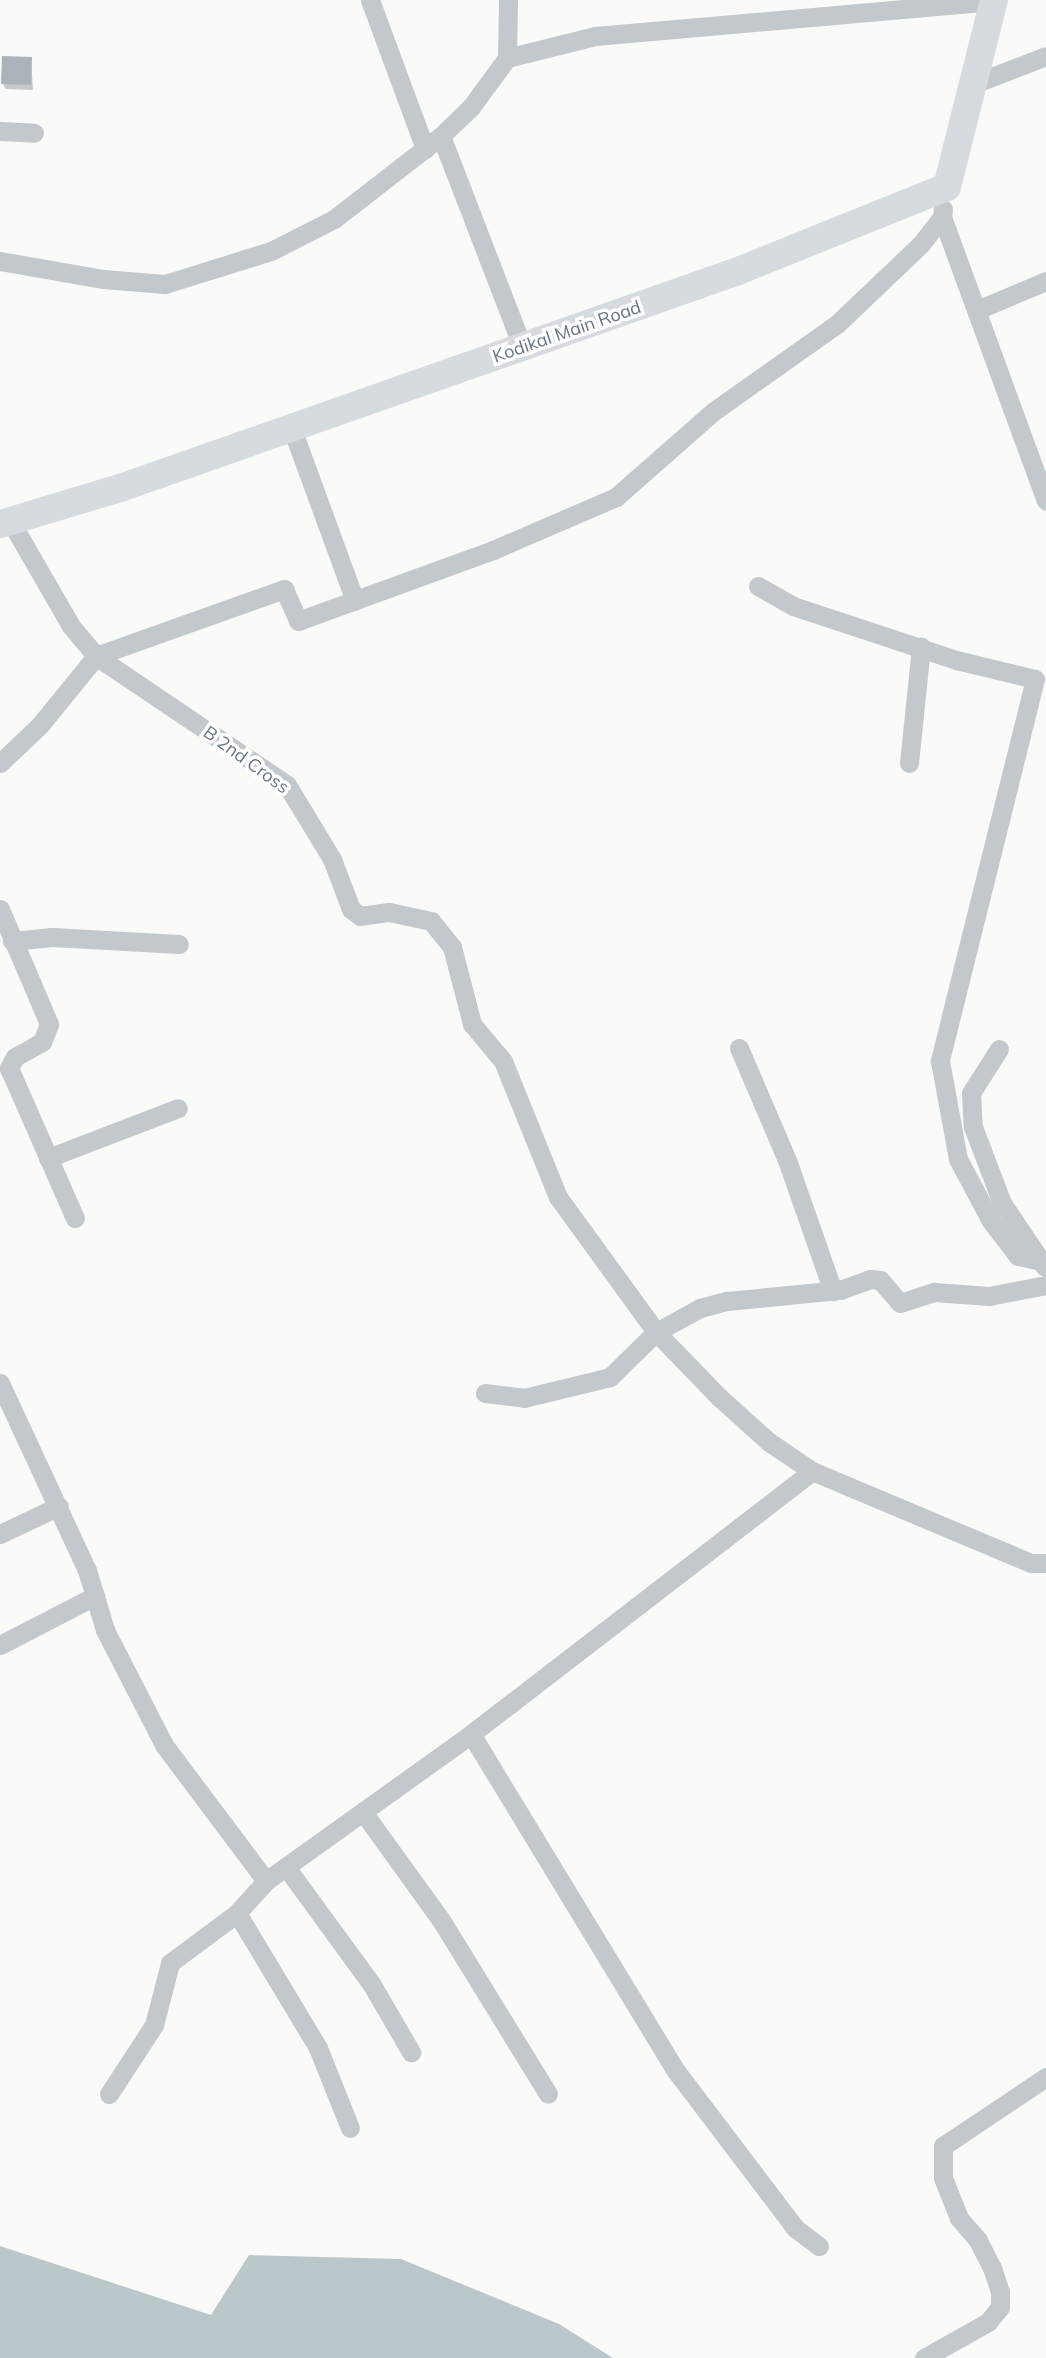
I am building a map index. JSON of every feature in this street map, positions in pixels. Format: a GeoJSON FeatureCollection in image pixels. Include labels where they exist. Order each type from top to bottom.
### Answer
{"type":"FeatureCollection","features":[{"type":"Feature","properties":{"kind":"street"},"geometry":{"type":"LineString","coordinates":[[370,0],[425,149]]}},
{"type":"Feature","properties":{"kind":"street"},"geometry":{"type":"LineString","coordinates":[[0,261],[103,279],[164,284],[271,251],[334,219],[441,136],[471,107],[507,58],[508,0]]}},
{"type":"Feature","properties":{"kind":"street"},"geometry":{"type":"LineString","coordinates":[[0,763],[40,724],[96,656],[284,589],[298,621],[493,550],[616,497],[714,411],[837,324],[921,244],[942,217],[971,85],[994,0],[947,2],[595,36],[507,58]]}},
{"type":"Feature","properties":{"kind":"street"},"geometry":{"type":"LineString","coordinates":[[971,85],[1046,56]]}},
{"type":"Feature","properties":{"kind":"street"},"geometry":{"type":"LineString","coordinates":[[0,131],[34,133]]}},
{"type":"Feature","properties":{"kind":"street"},"geometry":{"type":"LineString","coordinates":[[441,136],[523,348]]}},
{"type":"Feature","properties":{"kind":"street","name":"Kodikal Main Road"},"geometry":{"type":"LineString","coordinates":[[5,523],[523,348],[738,271],[947,187]]}},
{"type":"Feature","properties":{"kind":"street"},"geometry":{"type":"LineString","coordinates":[[942,217],[1046,501]]}},
{"type":"Feature","properties":{"kind":"street"},"geometry":{"type":"LineString","coordinates":[[977,310],[1046,281]]}},
{"type":"Feature","properties":{"kind":"street"},"geometry":{"type":"LineString","coordinates":[[291,426],[355,601]]}},
{"type":"Feature","properties":{"kind":"street","name":"B 2nd Cross"},"geometry":{"type":"LineString","coordinates":[[5,523],[71,626],[96,656],[287,785],[332,859],[351,909],[360,915],[388,912],[431,921],[452,947],[472,1024],[503,1062],[558,1197],[656,1332]]}},
{"type":"Feature","properties":{"kind":"street"},"geometry":{"type":"LineString","coordinates":[[758,586],[793,607],[921,646],[957,660],[1035,679],[940,1061],[958,1158],[991,1221],[1018,1256],[1044,1264]]}},
{"type":"Feature","properties":{"kind":"street"},"geometry":{"type":"LineString","coordinates":[[909,763],[921,646]]}},
{"type":"Feature","properties":{"kind":"street"},"geometry":{"type":"LineString","coordinates":[[0,909],[48,1024],[42,1042],[15,1057],[9,1068],[75,1218]]}},
{"type":"Feature","properties":{"kind":"street"},"geometry":{"type":"LineString","coordinates":[[12,941],[52,937],[179,944]]}},
{"type":"Feature","properties":{"kind":"street"},"geometry":{"type":"LineString","coordinates":[[738,1048],[787,1160],[833,1291]]}},
{"type":"Feature","properties":{"kind":"street"},"geometry":{"type":"LineString","coordinates":[[999,1049],[971,1093],[973,1127],[1002,1203],[1044,1264]]}},
{"type":"Feature","properties":{"kind":"street"},"geometry":{"type":"LineString","coordinates":[[48,1158],[178,1108]]}},
{"type":"Feature","properties":{"kind":"street"},"geometry":{"type":"LineString","coordinates":[[485,1393],[524,1398],[610,1377],[656,1332],[700,1308],[727,1301],[833,1291],[880,1280],[900,1303],[934,1292],[989,1296],[1046,1285]]}},
{"type":"Feature","properties":{"kind":"street"},"geometry":{"type":"LineString","coordinates":[[656,1332],[769,1442],[812,1471],[1031,1563],[1046,1563]]}},
{"type":"Feature","properties":{"kind":"street"},"geometry":{"type":"LineString","coordinates":[[0,1383],[59,1506],[114,1649],[164,1745],[266,1881]]}},
{"type":"Feature","properties":{"kind":"street"},"geometry":{"type":"LineString","coordinates":[[109,2094],[154,2025],[170,1963],[237,1913],[266,1881],[471,1734],[812,1471]]}},
{"type":"Feature","properties":{"kind":"street"},"geometry":{"type":"LineString","coordinates":[[0,1534],[59,1506]]}},
{"type":"Feature","properties":{"kind":"street"},"geometry":{"type":"LineString","coordinates":[[0,1645],[95,1596]]}},
{"type":"Feature","properties":{"kind":"street"},"geometry":{"type":"LineString","coordinates":[[471,1734],[676,2071],[795,2228],[818,2246]]}},
{"type":"Feature","properties":{"kind":"street"},"geometry":{"type":"LineString","coordinates":[[363,1812],[441,1920],[548,2094]]}},
{"type":"Feature","properties":{"kind":"street"},"geometry":{"type":"LineString","coordinates":[[286,1867],[372,1985],[411,2052]]}},
{"type":"Feature","properties":{"kind":"street"},"geometry":{"type":"LineString","coordinates":[[237,1913],[318,2048],[350,2128]]}},
{"type":"Feature","properties":{"kind":"street"},"geometry":{"type":"LineString","coordinates":[[924,2358],[988,2322],[1000,2307],[1000,2292],[992,2268],[978,2241],[959,2218],[943,2178],[943,2146],[1046,2077]]}},
{"type":"Feature","properties":{"kind":"shaded area"},"geometry":{"type":"Polygon","coordinates":[[[0,2246],[211,2315],[249,2255],[401,2259],[559,2324],[613,2358],[0,2358],[0,2246]]]}},
{"type":"Feature","properties":{"kind":"building"},"geometry":{"type":"Polygon","coordinates":[[[2,56],[32,57],[31,85],[1,84],[2,56]]]}}]}
